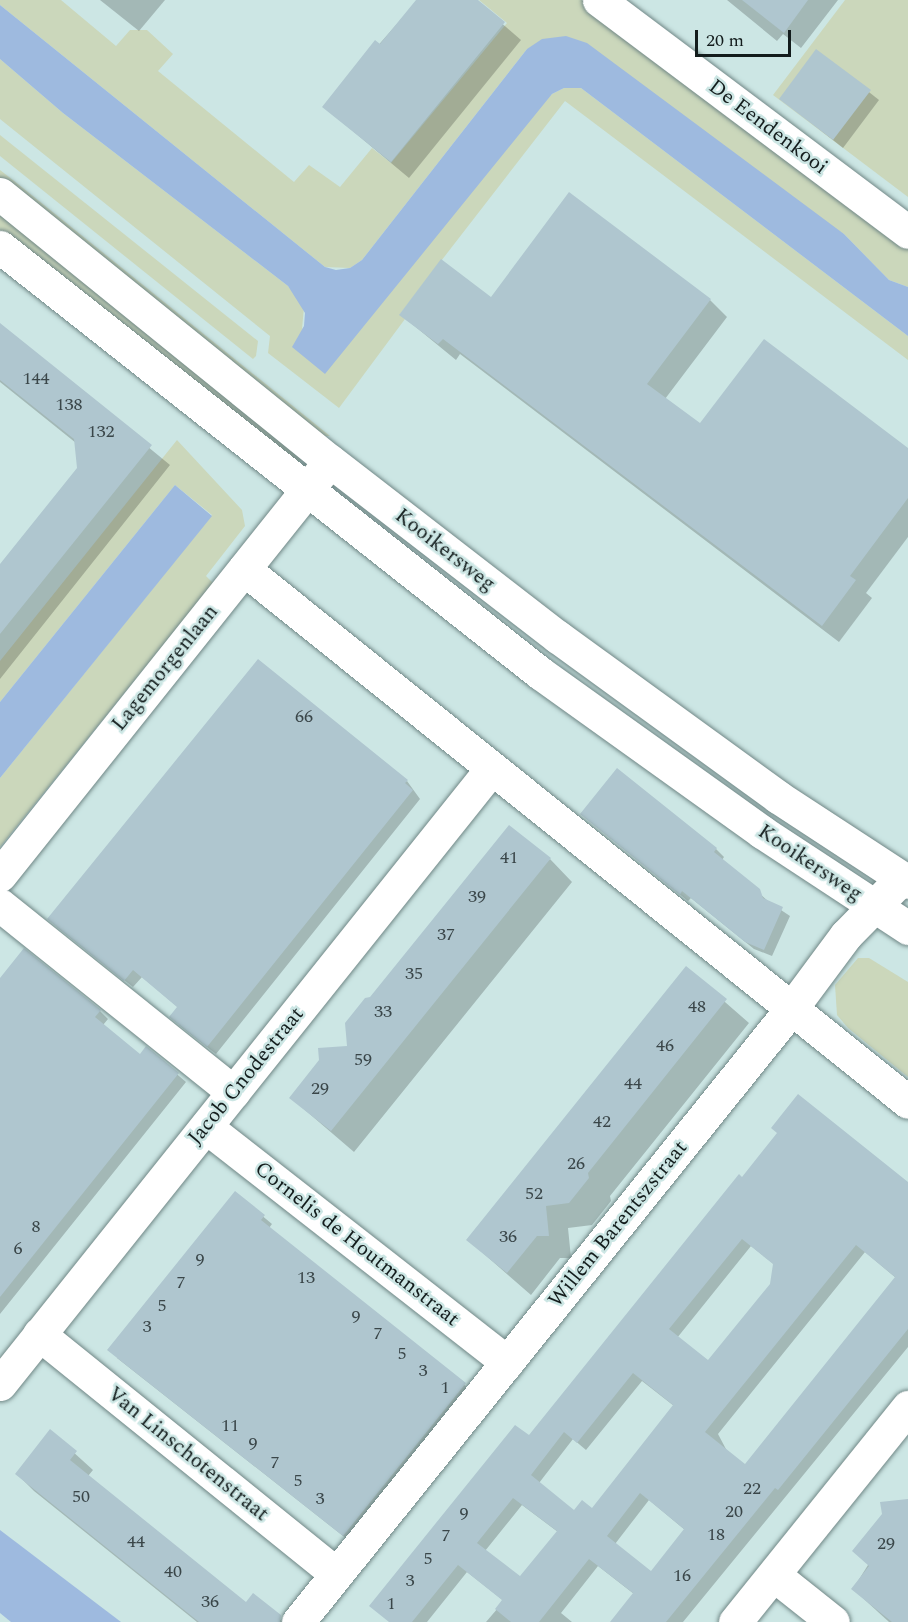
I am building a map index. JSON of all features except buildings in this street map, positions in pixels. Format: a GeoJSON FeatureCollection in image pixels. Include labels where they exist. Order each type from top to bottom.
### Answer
{"type":"FeatureCollection","features":[{"type":"Feature","properties":{"kind":"street","name":"De Eendenkooi"},"geometry":{"type":"LineString","coordinates":[[599,0],[908,232]]}},
{"type":"Feature","properties":{"kind":"street","name":"Kooikersweg"},"geometry":{"type":"LineString","coordinates":[[0,194],[330,461],[558,637],[768,790],[905,880]]}},
{"type":"Feature","properties":{"kind":"street","name":"Kooikersweg"},"geometry":{"type":"LineString","coordinates":[[0,247],[305,491],[540,673],[872,906],[908,928]]}},
{"type":"Feature","properties":{"kind":"street","name":"Lagemorgenlaan"},"geometry":{"type":"LineString","coordinates":[[0,875],[330,461]]}},
{"type":"Feature","properties":{"kind":"street"},"geometry":{"type":"LineString","coordinates":[[244,569],[908,1102]]}},
{"type":"Feature","properties":{"kind":"street","name":"Jacob Cnodestraat"},"geometry":{"type":"LineString","coordinates":[[0,1384],[492,768]]}},
{"type":"Feature","properties":{"kind":"street","name":"Willem Barentszstraat"},"geometry":{"type":"LineString","coordinates":[[298,1622],[872,906],[905,880]]}},
{"type":"Feature","properties":{"kind":"street"},"geometry":{"type":"LineString","coordinates":[[0,905],[233,1092]]}},
{"type":"Feature","properties":{"kind":"street","name":"Cornelis de Houtmanstraat"},"geometry":{"type":"LineString","coordinates":[[206,1127],[507,1362]]}},
{"type":"Feature","properties":{"kind":"street","name":"Van Linschotenstraat"},"geometry":{"type":"LineString","coordinates":[[39,1334],[336,1574]]}},
{"type":"Feature","properties":{"kind":"street"},"geometry":{"type":"LineString","coordinates":[[735,1622],[908,1407]]}},
{"type":"Feature","properties":{"kind":"street"},"geometry":{"type":"LineString","coordinates":[[774,1575],[833,1622]]}},
{"type":"Feature","properties":{"kind":"green space"},"geometry":{"type":"Polygon","coordinates":[[[0,0],[61,0],[116,46],[130,30],[147,30],[173,54],[158,71],[294,182],[309,165],[340,187],[372,148],[391,163],[507,23],[479,0],[585,0],[908,243],[908,287],[889,280],[844,234],[527,49],[362,260],[350,268],[325,267],[0,5],[0,0]]]}},
{"type":"Feature","properties":{"kind":"green space"},"geometry":{"type":"Polygon","coordinates":[[[845,0],[908,0],[908,197],[773,95],[845,0]]]}},
{"type":"Feature","properties":{"kind":"green space"},"geometry":{"type":"Polygon","coordinates":[[[0,59],[63,113],[288,286],[304,307],[302,329],[552,94],[564,88],[581,88],[908,336],[908,360],[565,101],[400,314],[405,319],[339,408],[268,353],[270,336],[0,119],[0,59]]]}},
{"type":"Feature","properties":{"kind":"green space"},"geometry":{"type":"Polygon","coordinates":[[[0,135],[258,341],[256,356],[253,359],[0,156],[0,135]]]}},
{"type":"Feature","properties":{"kind":"green space"},"geometry":{"type":"Polygon","coordinates":[[[0,170],[330,436],[315,436],[0,185],[0,170]]]}},
{"type":"Feature","properties":{"kind":"green space"},"geometry":{"type":"Polygon","coordinates":[[[0,206],[301,459],[294,470],[0,235],[0,206]]]}},
{"type":"Feature","properties":{"kind":"green space"},"geometry":{"type":"Polygon","coordinates":[[[177,440],[242,510],[245,526],[206,576],[213,583],[0,847],[0,778],[212,515],[175,485],[0,702],[0,661],[177,440]]]}},
{"type":"Feature","properties":{"kind":"green space"},"geometry":{"type":"Polygon","coordinates":[[[858,958],[869,958],[908,982],[908,1077],[848,1028],[837,1015],[835,985],[858,958]]]}},
{"type":"Feature","properties":{"kind":"water"},"geometry":{"type":"Polygon","coordinates":[[[0,5],[325,267],[336,270],[350,268],[362,260],[527,49],[542,39],[566,36],[587,43],[844,234],[889,280],[908,287],[908,336],[581,88],[564,88],[552,94],[325,374],[292,347],[304,326],[305,313],[288,286],[63,113],[0,59],[0,5]]]}},
{"type":"Feature","properties":{"kind":"water"},"geometry":{"type":"Polygon","coordinates":[[[175,485],[212,516],[0,778],[0,702],[175,485]]]}},
{"type":"Feature","properties":{"kind":"water"},"geometry":{"type":"Polygon","coordinates":[[[0,1530],[121,1622],[11,1622],[0,1613],[0,1530]]]}}]}
